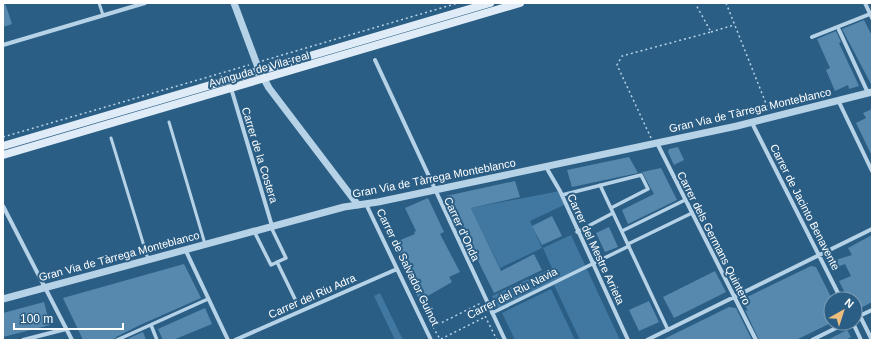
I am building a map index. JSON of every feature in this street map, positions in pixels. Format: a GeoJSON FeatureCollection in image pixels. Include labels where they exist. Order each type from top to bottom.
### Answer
{"type":"FeatureCollection","features":[{"type":"Feature","properties":{"kind":"main road","name":"Avinguda de Vila-real"},"geometry":{"type":"LineString","coordinates":[[3,146],[258,66],[490,3]]}},
{"type":"Feature","properties":{"kind":"main road","name":"Avinguda de Vila-real"},"geometry":{"type":"LineString","coordinates":[[3,155],[520,3]]}},
{"type":"Feature","properties":{"kind":"street"},"geometry":{"type":"LineString","coordinates":[[3,45],[145,3]]}},
{"type":"Feature","properties":{"kind":"street","name":"Carrer de Salvador Guinot"},"geometry":{"type":"LineString","coordinates":[[234,3],[263,79],[362,205],[397,269],[430,340]]}},
{"type":"Feature","properties":{"kind":"street"},"geometry":{"type":"LineString","coordinates":[[812,37],[871,14],[865,3]]}},
{"type":"Feature","properties":{"kind":"street"},"geometry":{"type":"LineString","coordinates":[[839,30],[870,92]]}},
{"type":"Feature","properties":{"kind":"street","name":"Carrer d'Onda"},"geometry":{"type":"LineString","coordinates":[[375,60],[434,190],[505,340]]}},
{"type":"Feature","properties":{"kind":"street","name":"Carrer de la Costera"},"geometry":{"type":"LineString","coordinates":[[230,88],[271,226]]}},
{"type":"Feature","properties":{"kind":"street","name":"Gran Via de Tàrrega Monteblanco"},"geometry":{"type":"LineString","coordinates":[[3,299],[344,206],[362,205],[752,123],[870,92]]}},
{"type":"Feature","properties":{"kind":"street"},"geometry":{"type":"LineString","coordinates":[[838,100],[872,171]]}},
{"type":"Feature","properties":{"kind":"street","name":"Carrer de Jacinto Benavente"},"geometry":{"type":"LineString","coordinates":[[752,123],[837,291]]}},
{"type":"Feature","properties":{"kind":"street","name":"Carrer dels Germans Quintero"},"geometry":{"type":"LineString","coordinates":[[656,143],[756,340]]}},
{"type":"Feature","properties":{"kind":"street","name":"Carrer del Mestre Arrieta"},"geometry":{"type":"LineString","coordinates":[[546,167],[562,195],[577,232],[628,340]]}},
{"type":"Feature","properties":{"kind":"street"},"geometry":{"type":"LineString","coordinates":[[562,195],[641,175],[648,189],[611,208]]}},
{"type":"Feature","properties":{"kind":"street"},"geometry":{"type":"LineString","coordinates":[[600,185],[668,330]]}},
{"type":"Feature","properties":{"kind":"street"},"geometry":{"type":"LineString","coordinates":[[622,232],[685,200]]}},
{"type":"Feature","properties":{"kind":"street"},"geometry":{"type":"LineString","coordinates":[[3,206],[72,340]]}},
{"type":"Feature","properties":{"kind":"street"},"geometry":{"type":"LineString","coordinates":[[577,232],[613,213]]}},
{"type":"Feature","properties":{"kind":"street","name":"Carrer del Riu Navia"},"geometry":{"type":"LineString","coordinates":[[492,313],[692,213]]}},
{"type":"Feature","properties":{"kind":"street"},"geometry":{"type":"LineString","coordinates":[[254,231],[271,265],[286,258],[271,226]]}},
{"type":"Feature","properties":{"kind":"street"},"geometry":{"type":"LineString","coordinates":[[647,340],[872,229]]}},
{"type":"Feature","properties":{"kind":"street"},"geometry":{"type":"LineString","coordinates":[[185,249],[228,340]]}},
{"type":"Feature","properties":{"kind":"street"},"geometry":{"type":"LineString","coordinates":[[277,262],[295,299]]}},
{"type":"Feature","properties":{"kind":"street","name":"Carrer del Riu Adra"},"geometry":{"type":"LineString","coordinates":[[235,340],[397,269]]}},
{"type":"Feature","properties":{"kind":"street"},"geometry":{"type":"LineString","coordinates":[[117,340],[208,299]]}},
{"type":"Feature","properties":{"kind":"street"},"geometry":{"type":"LineString","coordinates":[[863,314],[872,310]]}},
{"type":"Feature","properties":{"kind":"street"},"geometry":{"type":"LineString","coordinates":[[863,322],[872,340]]}},
{"type":"Feature","properties":{"kind":"street"},"geometry":{"type":"LineString","coordinates":[[151,325],[157,340]]}},
{"type":"Feature","properties":{"kind":"street"},"geometry":{"type":"LineString","coordinates":[[23,340],[66,329]]}},
{"type":"Feature","properties":{"kind":"street"},"geometry":{"type":"LineString","coordinates":[[812,340],[830,331]]}},
{"type":"Feature","properties":{"kind":"lane"},"geometry":{"type":"LineString","coordinates":[[99,3],[103,16]]}},
{"type":"Feature","properties":{"kind":"lane"},"geometry":{"type":"LineString","coordinates":[[169,122],[205,244]]}},
{"type":"Feature","properties":{"kind":"lane"},"geometry":{"type":"LineString","coordinates":[[111,138],[148,259]]}},
{"type":"Feature","properties":{"kind":"path"},"geometry":{"type":"LineString","coordinates":[[3,137],[258,66],[458,3]]}},
{"type":"Feature","properties":{"kind":"path"},"geometry":{"type":"LineString","coordinates":[[695,3],[711,32]]}},
{"type":"Feature","properties":{"kind":"path"},"geometry":{"type":"LineString","coordinates":[[726,3],[772,118]]}},
{"type":"Feature","properties":{"kind":"path"},"geometry":{"type":"LineString","coordinates":[[656,143],[650,136],[617,65],[622,56],[735,25]]}},
{"type":"Feature","properties":{"kind":"path"},"geometry":{"type":"LineString","coordinates":[[426,330],[479,304],[497,340]]}},
{"type":"Feature","properties":{"kind":"path","name":"Carrer del Riu Navia"},"geometry":{"type":"LineString","coordinates":[[441,340],[485,317]]}},
{"type":"Feature","properties":{"kind":"path"},"geometry":{"type":"LineString","coordinates":[[433,326],[441,340]]}},
{"type":"Feature","properties":{"kind":"shaded area"},"geometry":{"type":"Polygon","coordinates":[[[560,191],[566,204],[530,221],[542,248],[500,268],[471,208],[560,191]]]}},
{"type":"Feature","properties":{"kind":"shaded area"},"geometry":{"type":"Polygon","coordinates":[[[571,235],[620,340],[580,340],[554,285],[499,311],[492,296],[552,268],[543,248],[571,235]]]}},
{"type":"Feature","properties":{"kind":"shaded area"},"geometry":{"type":"Polygon","coordinates":[[[551,289],[575,340],[515,340],[502,313],[551,289]]]}},
{"type":"Feature","properties":{"kind":"shaded area"},"geometry":{"type":"Polygon","coordinates":[[[380,293],[403,340],[395,340],[374,296],[380,293]]]}},
{"type":"Feature","properties":{"kind":"building"},"geometry":{"type":"Polygon","coordinates":[[[3,3],[5,3],[12,24],[3,27],[3,3]]]}},
{"type":"Feature","properties":{"kind":"building"},"geometry":{"type":"Polygon","coordinates":[[[864,20],[872,36],[872,86],[842,29],[864,20]]]}},
{"type":"Feature","properties":{"kind":"building"},"geometry":{"type":"Polygon","coordinates":[[[836,31],[841,42],[839,43],[859,86],[849,89],[848,85],[835,91],[826,70],[830,68],[817,39],[836,31]]]}},
{"type":"Feature","properties":{"kind":"building"},"geometry":{"type":"Polygon","coordinates":[[[872,109],[872,156],[856,123],[866,118],[863,113],[872,109]]]}},
{"type":"Feature","properties":{"kind":"building"},"geometry":{"type":"Polygon","coordinates":[[[678,147],[684,160],[674,165],[668,152],[669,149],[678,147]]]}},
{"type":"Feature","properties":{"kind":"building"},"geometry":{"type":"Polygon","coordinates":[[[629,157],[638,173],[572,187],[567,170],[629,157]]]}},
{"type":"Feature","properties":{"kind":"building"},"geometry":{"type":"Polygon","coordinates":[[[661,168],[677,200],[628,224],[622,210],[654,194],[642,172],[661,168]]]}},
{"type":"Feature","properties":{"kind":"building"},"geometry":{"type":"Polygon","coordinates":[[[515,181],[520,197],[471,208],[501,271],[534,254],[542,270],[494,293],[446,196],[515,181]]]}},
{"type":"Feature","properties":{"kind":"building"},"geometry":{"type":"Polygon","coordinates":[[[428,198],[444,232],[440,234],[460,272],[449,277],[452,282],[426,297],[428,301],[421,304],[393,243],[415,234],[414,232],[416,231],[405,208],[428,198]]]}},
{"type":"Feature","properties":{"kind":"building"},"geometry":{"type":"Polygon","coordinates":[[[552,216],[562,236],[542,245],[532,226],[552,216]]]}},
{"type":"Feature","properties":{"kind":"building"},"geometry":{"type":"Polygon","coordinates":[[[609,227],[618,247],[605,252],[596,233],[609,227]]]}},
{"type":"Feature","properties":{"kind":"building"},"geometry":{"type":"Polygon","coordinates":[[[872,235],[872,302],[863,307],[863,291],[844,291],[839,281],[851,276],[845,264],[832,269],[829,262],[852,255],[848,248],[872,235]]]}},
{"type":"Feature","properties":{"kind":"building"},"geometry":{"type":"Polygon","coordinates":[[[184,264],[201,298],[140,325],[116,337],[114,340],[83,340],[63,298],[184,264]]]}},
{"type":"Feature","properties":{"kind":"building"},"geometry":{"type":"Polygon","coordinates":[[[811,266],[816,267],[828,291],[823,291],[823,327],[796,340],[759,340],[745,310],[748,311],[743,302],[745,298],[811,266]]]}},
{"type":"Feature","properties":{"kind":"building"},"geometry":{"type":"Polygon","coordinates":[[[715,271],[726,292],[674,318],[663,297],[715,271]]]}},
{"type":"Feature","properties":{"kind":"building"},"geometry":{"type":"Polygon","coordinates":[[[649,301],[659,322],[639,331],[629,310],[649,301]]]}},
{"type":"Feature","properties":{"kind":"building"},"geometry":{"type":"Polygon","coordinates":[[[44,302],[50,325],[3,337],[3,313],[44,302]]]}},
{"type":"Feature","properties":{"kind":"building"},"geometry":{"type":"Polygon","coordinates":[[[729,307],[736,308],[752,340],[662,340],[729,307]]]}},
{"type":"Feature","properties":{"kind":"building"},"geometry":{"type":"Polygon","coordinates":[[[205,308],[212,324],[173,340],[163,340],[158,329],[205,308]]]}},
{"type":"Feature","properties":{"kind":"building"},"geometry":{"type":"Polygon","coordinates":[[[845,331],[848,331],[851,337],[845,340],[827,340],[845,331]]]}},
{"type":"Feature","properties":{"kind":"building"},"geometry":{"type":"Polygon","coordinates":[[[143,332],[146,340],[125,340],[143,332]]]}}]}
